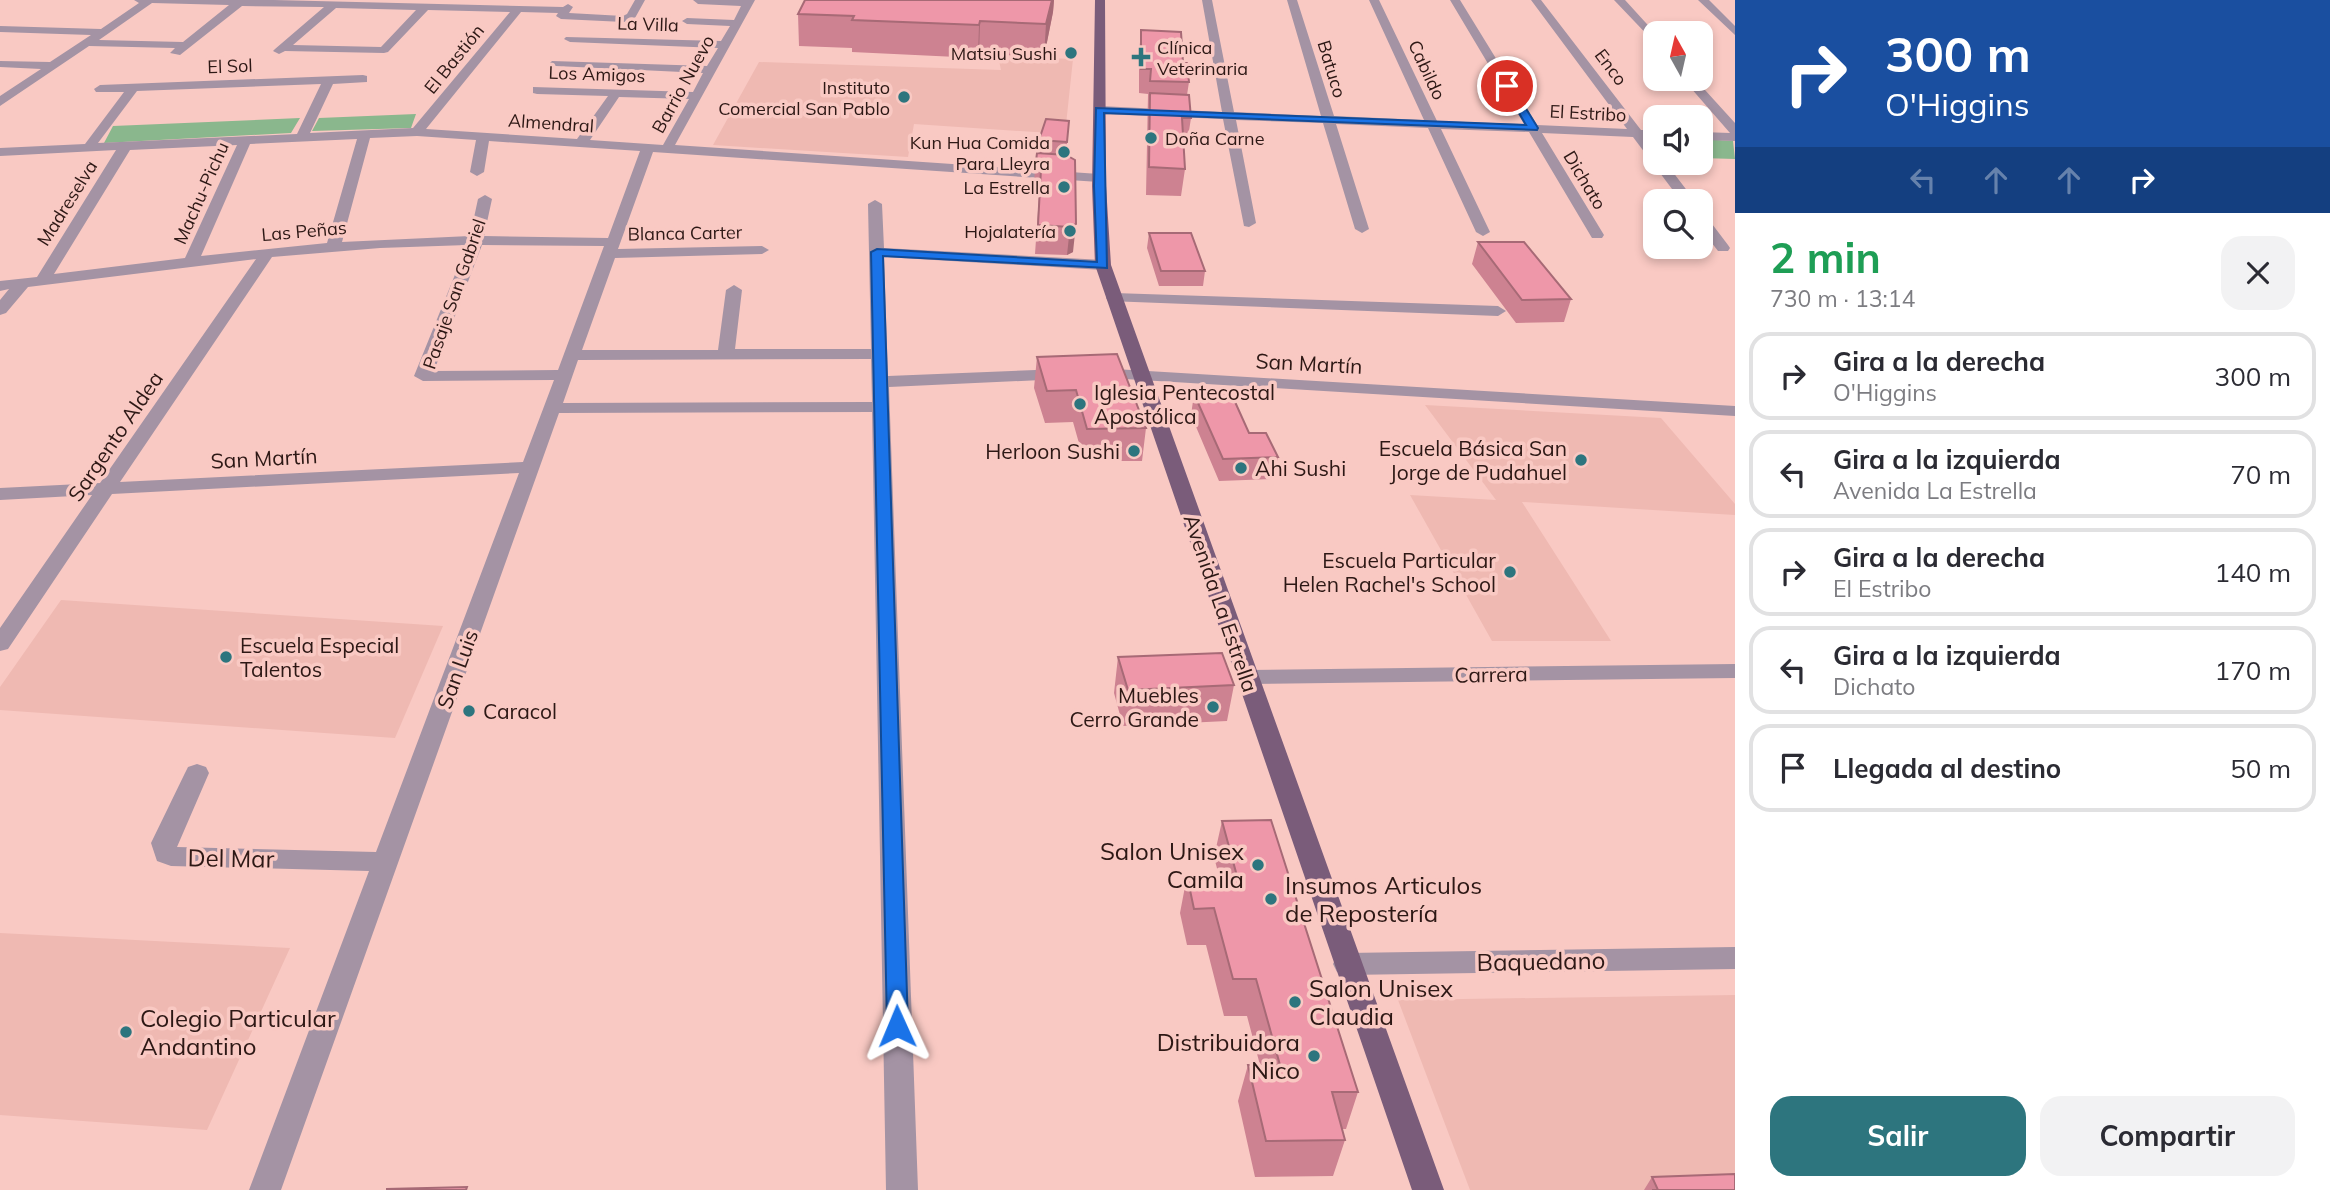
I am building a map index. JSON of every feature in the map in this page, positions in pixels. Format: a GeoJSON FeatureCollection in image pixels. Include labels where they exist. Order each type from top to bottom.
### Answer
{"type":"FeatureCollection","features":[{"type":"Feature","properties":{"kind":"main road","name":"Avenida La Estrella"},"geometry":{"type":"LineString","coordinates":[[1100,0],[1099,178],[1103,265],[1428,1190]]}},
{"type":"Feature","properties":{"kind":"street"},"geometry":{"type":"LineString","coordinates":[[139,0],[333,5],[368,3],[518,9],[624,19],[631,16],[640,0]]}},
{"type":"Feature","properties":{"kind":"street"},"geometry":{"type":"LineString","coordinates":[[0,102],[150,0]]}},
{"type":"Feature","properties":{"kind":"street"},"geometry":{"type":"LineString","coordinates":[[563,13],[573,0]]}},
{"type":"Feature","properties":{"kind":"street"},"geometry":{"type":"LineString","coordinates":[[1207,0],[1249,223]]}},
{"type":"Feature","properties":{"kind":"street","name":"Batuco"},"geometry":{"type":"LineString","coordinates":[[1292,0],[1362,229]]}},
{"type":"Feature","properties":{"kind":"street","name":"Cabildo"},"geometry":{"type":"LineString","coordinates":[[1374,0],[1483,232]]}},
{"type":"Feature","properties":{"kind":"street","name":"Dichato"},"geometry":{"type":"LineString","coordinates":[[1455,0],[1597,235]]}},
{"type":"Feature","properties":{"kind":"street","name":"Enco"},"geometry":{"type":"LineString","coordinates":[[1536,0],[1643,141]]}},
{"type":"Feature","properties":{"kind":"street"},"geometry":{"type":"LineString","coordinates":[[1619,0],[1643,27]]}},
{"type":"Feature","properties":{"kind":"street"},"geometry":{"type":"LineString","coordinates":[[1703,0],[1735,32]]}},
{"type":"Feature","properties":{"kind":"street"},"geometry":{"type":"LineString","coordinates":[[698,1],[749,1]]}},
{"type":"Feature","properties":{"kind":"street","name":"Barrio Nuevo"},"geometry":{"type":"LineString","coordinates":[[658,148],[696,96],[749,1]]}},
{"type":"Feature","properties":{"kind":"street"},"geometry":{"type":"LineString","coordinates":[[169,58],[240,2]]}},
{"type":"Feature","properties":{"kind":"street"},"geometry":{"type":"LineString","coordinates":[[333,5],[279,51],[384,50],[425,7]]}},
{"type":"Feature","properties":{"kind":"street","name":"El Bastión"},"geometry":{"type":"LineString","coordinates":[[417,132],[518,9]]}},
{"type":"Feature","properties":{"kind":"street"},"geometry":{"type":"LineString","coordinates":[[687,22],[737,23]]}},
{"type":"Feature","properties":{"kind":"street"},"geometry":{"type":"LineString","coordinates":[[0,29],[104,32]]}},
{"type":"Feature","properties":{"kind":"street","name":"La Villa"},"geometry":{"type":"LineString","coordinates":[[570,39],[725,45]]}},
{"type":"Feature","properties":{"kind":"street"},"geometry":{"type":"LineString","coordinates":[[88,43],[186,45]]}},
{"type":"Feature","properties":{"kind":"street"},"geometry":{"type":"LineString","coordinates":[[556,63],[711,70]]}},
{"type":"Feature","properties":{"kind":"street"},"geometry":{"type":"LineString","coordinates":[[0,64],[53,66]]}},
{"type":"Feature","properties":{"kind":"street","name":"El Sol"},"geometry":{"type":"LineString","coordinates":[[100,89],[363,79]]}},
{"type":"Feature","properties":{"kind":"street"},"geometry":{"type":"LineString","coordinates":[[302,136],[329,80]]}},
{"type":"Feature","properties":{"kind":"street"},"geometry":{"type":"LineString","coordinates":[[89,147],[133,88]]}},
{"type":"Feature","properties":{"kind":"street","name":"Los Amigos"},"geometry":{"type":"LineString","coordinates":[[537,90],[696,96]]}},
{"type":"Feature","properties":{"kind":"street"},"geometry":{"type":"LineString","coordinates":[[1700,91],[1735,131]]}},
{"type":"Feature","properties":{"kind":"street"},"geometry":{"type":"LineString","coordinates":[[581,143],[616,93]]}},
{"type":"Feature","properties":{"kind":"street","name":"El Estribo"},"geometry":{"type":"LineString","coordinates":[[1100,110],[1643,133]]}},
{"type":"Feature","properties":{"kind":"street","name":"Almendral"},"geometry":{"type":"LineString","coordinates":[[1,153],[417,132],[1099,178]]}},
{"type":"Feature","properties":{"kind":"street"},"geometry":{"type":"LineString","coordinates":[[332,247],[365,133]]}},
{"type":"Feature","properties":{"kind":"street"},"geometry":{"type":"LineString","coordinates":[[477,172],[483,136]]}},
{"type":"Feature","properties":{"kind":"street"},"geometry":{"type":"LineString","coordinates":[[1713,136],[1735,137]]}},
{"type":"Feature","properties":{"kind":"street","name":"Machu-Pichu"},"geometry":{"type":"LineString","coordinates":[[190,263],[246,139]]}},
{"type":"Feature","properties":{"kind":"street","name":"Madreselva"},"geometry":{"type":"LineString","coordinates":[[42,281],[126,145]]}},
{"type":"Feature","properties":{"kind":"street","name":"San Luis"},"geometry":{"type":"LineString","coordinates":[[265,1190],[611,248],[658,148]]}},
{"type":"Feature","properties":{"kind":"street"},"geometry":{"type":"LineString","coordinates":[[1668,175],[1679,189]]}},
{"type":"Feature","properties":{"kind":"street","name":"Pasaje San Gabriel"},"geometry":{"type":"LineString","coordinates":[[485,199],[476,241],[423,376],[568,365]]}},
{"type":"Feature","properties":{"kind":"street"},"geometry":{"type":"LineString","coordinates":[[876,204],[902,1190]]}},
{"type":"Feature","properties":{"kind":"street"},"geometry":{"type":"LineString","coordinates":[[1713,235],[1723,248]]}},
{"type":"Feature","properties":{"kind":"street","name":"Las Peñas"},"geometry":{"type":"LineString","coordinates":[[0,286],[332,247],[476,241],[611,248]]}},
{"type":"Feature","properties":{"kind":"street","name":"Blanca Carter"},"geometry":{"type":"LineString","coordinates":[[611,248],[762,250]]}},
{"type":"Feature","properties":{"kind":"street"},"geometry":{"type":"LineString","coordinates":[[877,252],[1103,265]]}},
{"type":"Feature","properties":{"kind":"street","name":"Sargento Aldea"},"geometry":{"type":"LineString","coordinates":[[0,644],[267,254]]}},
{"type":"Feature","properties":{"kind":"street"},"geometry":{"type":"LineString","coordinates":[[0,310],[23,283]]}},
{"type":"Feature","properties":{"kind":"street"},"geometry":{"type":"LineString","coordinates":[[726,354],[734,290]]}},
{"type":"Feature","properties":{"kind":"street"},"geometry":{"type":"LineString","coordinates":[[1114,299],[1498,311]]}},
{"type":"Feature","properties":{"kind":"street"},"geometry":{"type":"LineString","coordinates":[[568,365],[726,354],[879,354]]}},
{"type":"Feature","properties":{"kind":"street","name":"San Martín"},"geometry":{"type":"LineString","coordinates":[[880,382],[1115,372],[1735,411]]}},
{"type":"Feature","properties":{"kind":"street"},"geometry":{"type":"LineString","coordinates":[[553,408],[881,407]]}},
{"type":"Feature","properties":{"kind":"street","name":"San Martín"},"geometry":{"type":"LineString","coordinates":[[0,494],[531,467]]}},
{"type":"Feature","properties":{"kind":"street","name":"Carrera"},"geometry":{"type":"LineString","coordinates":[[1247,677],[1735,671]]}},
{"type":"Feature","properties":{"kind":"street","name":"Del Mar"},"geometry":{"type":"LineString","coordinates":[[197,773],[164,843],[166,854],[386,862]]}},
{"type":"Feature","properties":{"kind":"street","name":"Baquedano"},"geometry":{"type":"LineString","coordinates":[[1347,964],[1735,958]]}},
{"type":"Feature","properties":{"kind":"shaded area","name":"Instituto Comercial San Pablo"},"geometry":{"type":"Polygon","coordinates":[[[998,56],[1073,59],[1065,134],[914,124],[908,157],[713,145],[759,62],[1001,70],[998,56]]]}},
{"type":"Feature","properties":{"kind":"shaded area"},"geometry":{"type":"Polygon","coordinates":[[[1425,405],[1661,418],[1735,504],[1735,515],[1522,502],[1611,641],[1492,641],[1410,495],[1496,500],[1425,405]]]}},
{"type":"Feature","properties":{"kind":"shaded area","name":"Escuela Especial Talentos"},"geometry":{"type":"Polygon","coordinates":[[[61,600],[443,626],[395,738],[0,710],[0,687],[61,600]]]}},
{"type":"Feature","properties":{"kind":"shaded area","name":"Colegio Particular Andantino"},"geometry":{"type":"Polygon","coordinates":[[[0,933],[290,948],[207,1130],[0,1115],[0,933]]]}},
{"type":"Feature","properties":{"kind":"shaded area"},"geometry":{"type":"Polygon","coordinates":[[[1735,995],[1735,1190],[1470,1190],[1398,1000],[1735,995]]]}},
{"type":"Feature","properties":{"kind":"green space"},"geometry":{"type":"Polygon","coordinates":[[[416,114],[411,128],[312,131],[319,118],[416,114]]]}},
{"type":"Feature","properties":{"kind":"green space"},"geometry":{"type":"Polygon","coordinates":[[[300,118],[291,133],[104,143],[113,126],[300,118]]]}},
{"type":"Feature","properties":{"kind":"green space"},"geometry":{"type":"Polygon","coordinates":[[[1713,140],[1733,141],[1735,159],[1713,158],[1713,140]]]}},
{"type":"Feature","properties":{"kind":"building"},"geometry":{"type":"Polygon","coordinates":[[[805,0],[1052,0],[1046,24],[980,21],[979,25],[852,20],[854,16],[798,14],[805,0]]]}},
{"type":"Feature","properties":{"kind":"building"},"geometry":{"type":"Polygon","coordinates":[[[1141,30],[1181,32],[1183,63],[1187,63],[1189,82],[1150,81],[1151,69],[1141,69],[1141,30]]]}},
{"type":"Feature","properties":{"kind":"building"},"geometry":{"type":"Polygon","coordinates":[[[1150,93],[1189,95],[1191,118],[1182,118],[1185,169],[1149,167],[1150,93]]]}},
{"type":"Feature","properties":{"kind":"building"},"geometry":{"type":"Polygon","coordinates":[[[1046,119],[1069,121],[1067,142],[1039,140],[1046,119]]]}},
{"type":"Feature","properties":{"kind":"building"},"geometry":{"type":"Polygon","coordinates":[[[1037,153],[1066,155],[1075,160],[1076,224],[1070,227],[1038,225],[1041,169],[1035,169],[1037,153]]]}},
{"type":"Feature","properties":{"kind":"building"},"geometry":{"type":"Polygon","coordinates":[[[1149,233],[1191,233],[1205,271],[1161,271],[1149,233]]]}},
{"type":"Feature","properties":{"kind":"building"},"geometry":{"type":"Polygon","coordinates":[[[1478,242],[1524,242],[1571,299],[1522,300],[1478,242]]]}},
{"type":"Feature","properties":{"kind":"building"},"geometry":{"type":"Polygon","coordinates":[[[1117,354],[1146,428],[1087,429],[1076,390],[1047,391],[1037,357],[1117,354]]]}},
{"type":"Feature","properties":{"kind":"building"},"geometry":{"type":"Polygon","coordinates":[[[1231,393],[1249,433],[1266,433],[1278,457],[1223,459],[1194,394],[1231,393]]]}},
{"type":"Feature","properties":{"kind":"building"},"geometry":{"type":"Polygon","coordinates":[[[1222,653],[1234,685],[1128,690],[1118,657],[1222,653]]]}},
{"type":"Feature","properties":{"kind":"building"},"geometry":{"type":"Polygon","coordinates":[[[1271,820],[1358,1092],[1332,1092],[1345,1140],[1266,1141],[1248,1065],[1280,1065],[1256,979],[1233,979],[1214,908],[1194,909],[1187,876],[1237,876],[1222,821],[1271,820]]]}},
{"type":"Feature","properties":{"kind":"building"},"geometry":{"type":"Polygon","coordinates":[[[1735,1174],[1735,1190],[1658,1190],[1652,1177],[1735,1174]]]}},
{"type":"Feature","properties":{"kind":"building"},"geometry":{"type":"Polygon","coordinates":[[[467,1187],[466,1190],[387,1190],[387,1189],[467,1187]]]}},
{"type":"Feature","properties":{"kind":"place","name":"Matsiu Sushi"},"geometry":{"type":"Point","coordinates":[1071,53]}},
{"type":"Feature","properties":{"kind":"place","name":"Clínica Veterinaria"},"geometry":{"type":"Point","coordinates":[1141,57]}},
{"type":"Feature","properties":{"kind":"place","name":"Instituto Comercial San Pablo"},"geometry":{"type":"Point","coordinates":[904,97]}},
{"type":"Feature","properties":{"kind":"place","name":"Doña Carne"},"geometry":{"type":"Point","coordinates":[1151,138]}},
{"type":"Feature","properties":{"kind":"place","name":"Kun Hua Comida Para Lleyra"},"geometry":{"type":"Point","coordinates":[1064,152]}},
{"type":"Feature","properties":{"kind":"place","name":"La Estrella"},"geometry":{"type":"Point","coordinates":[1064,187]}},
{"type":"Feature","properties":{"kind":"place","name":"Hojalatería"},"geometry":{"type":"Point","coordinates":[1070,231]}},
{"type":"Feature","properties":{"kind":"place","name":"Iglesia Pentecostal Apostólica"},"geometry":{"type":"Point","coordinates":[1080,404]}},
{"type":"Feature","properties":{"kind":"place","name":"Herloon Sushi"},"geometry":{"type":"Point","coordinates":[1134,451]}},
{"type":"Feature","properties":{"kind":"place","name":"Escuela Básica San Jorge de Pudahuel"},"geometry":{"type":"Point","coordinates":[1581,460]}},
{"type":"Feature","properties":{"kind":"place","name":"Ahi Sushi"},"geometry":{"type":"Point","coordinates":[1241,468]}},
{"type":"Feature","properties":{"kind":"place","name":"Escuela Particular Helen Rachel's School"},"geometry":{"type":"Point","coordinates":[1510,572]}},
{"type":"Feature","properties":{"kind":"place","name":"Escuela Especial Talentos"},"geometry":{"type":"Point","coordinates":[226,657]}},
{"type":"Feature","properties":{"kind":"place","name":"Muebles Cerro Grande"},"geometry":{"type":"Point","coordinates":[1213,707]}},
{"type":"Feature","properties":{"kind":"place","name":"Caracol"},"geometry":{"type":"Point","coordinates":[469,711]}},
{"type":"Feature","properties":{"kind":"place","name":"Salon Unisex Camila"},"geometry":{"type":"Point","coordinates":[1258,865]}},
{"type":"Feature","properties":{"kind":"place","name":"Insumos Articulos de Repostería"},"geometry":{"type":"Point","coordinates":[1271,899]}},
{"type":"Feature","properties":{"kind":"place","name":"Salon Unisex Claudia"},"geometry":{"type":"Point","coordinates":[1295,1002]}},
{"type":"Feature","properties":{"kind":"place","name":"Colegio Particular Andantino"},"geometry":{"type":"Point","coordinates":[126,1032]}},
{"type":"Feature","properties":{"kind":"place","name":"Distribuidora Nico"},"geometry":{"type":"Point","coordinates":[1314,1056]}},
{"type":"Feature","properties":{"kind":"route"},"geometry":{"type":"LineString","coordinates":[[897,1026],[877,252],[1103,265],[1099,186],[1100,110],[1533,128],[1507,86]]}}]}
